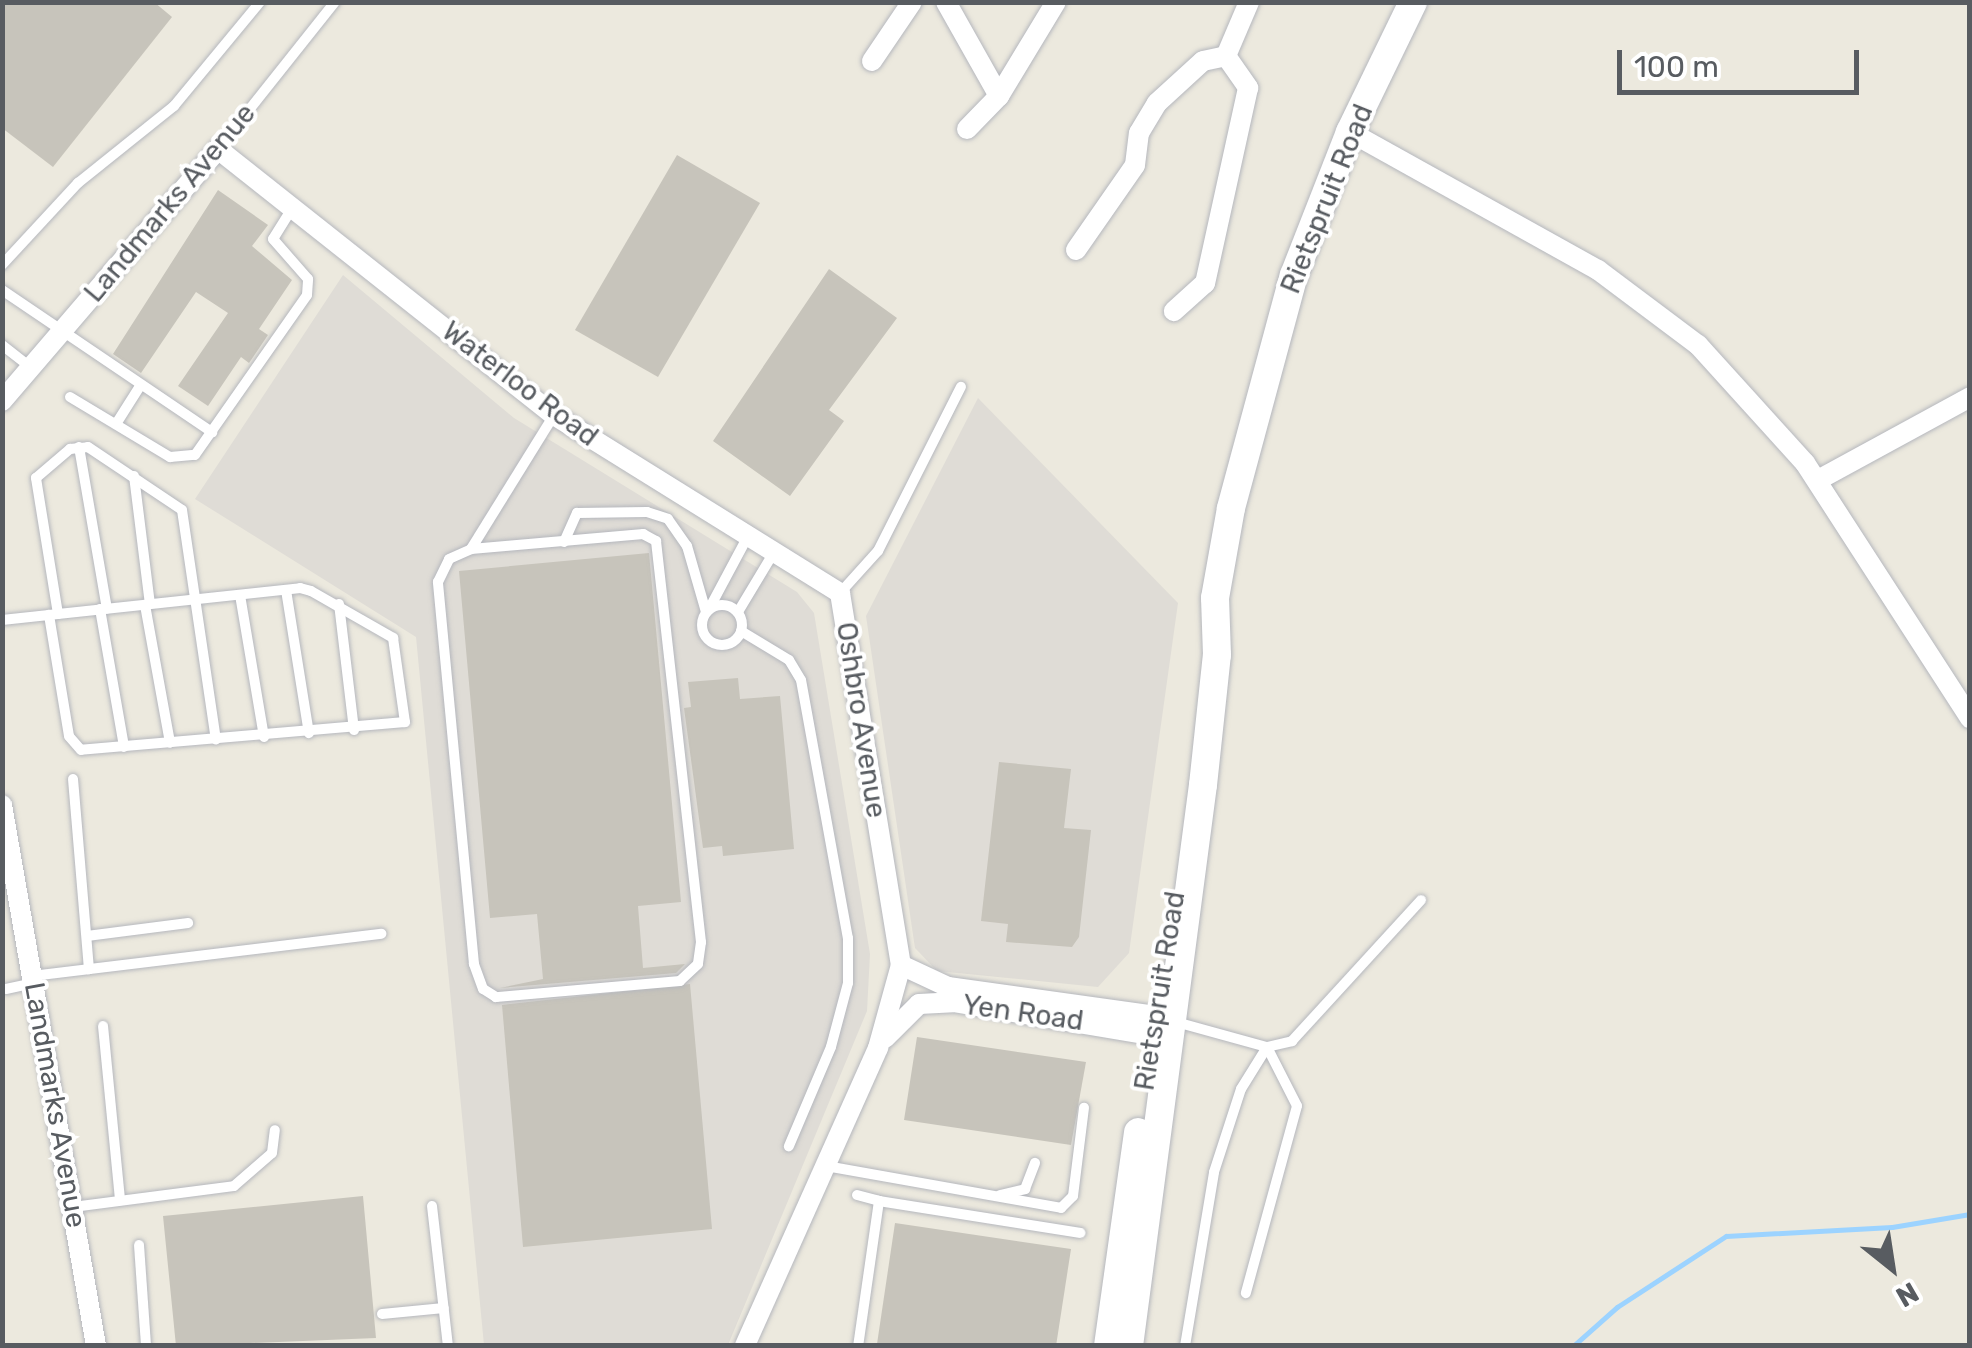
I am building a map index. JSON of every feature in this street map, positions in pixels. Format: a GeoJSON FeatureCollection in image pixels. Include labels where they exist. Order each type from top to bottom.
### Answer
{"type":"FeatureCollection","features":[{"type":"Feature","properties":{"kind":"street"},"geometry":{"type":"LineString","coordinates":[[872,61],[912,2]]}},
{"type":"Feature","properties":{"kind":"street"},"geometry":{"type":"LineString","coordinates":[[946,2],[999,96]]}},
{"type":"Feature","properties":{"kind":"street"},"geometry":{"type":"LineString","coordinates":[[966,129],[999,96],[1056,2]]}},
{"type":"Feature","properties":{"kind":"street"},"geometry":{"type":"LineString","coordinates":[[1226,56],[1249,2]]}},
{"type":"Feature","properties":{"kind":"street","name":"Rietspruit Road"},"geometry":{"type":"LineString","coordinates":[[1130,1346],[1204,675],[1216,637],[1218,580],[1256,403],[1294,274],[1350,132],[1413,2]]}},
{"type":"Feature","properties":{"kind":"street"},"geometry":{"type":"LineString","coordinates":[[1076,250],[1135,165],[1139,133],[1157,103],[1203,61],[1226,56]]}},
{"type":"Feature","properties":{"kind":"street"},"geometry":{"type":"LineString","coordinates":[[1174,311],[1205,283],[1248,88],[1226,56]]}},
{"type":"Feature","properties":{"kind":"street"},"geometry":{"type":"LineString","coordinates":[[1350,132],[1654,308],[1737,382],[1818,480],[1970,718]]}},
{"type":"Feature","properties":{"kind":"street","name":"Waterloo Road"},"geometry":{"type":"LineString","coordinates":[[218,148],[554,415],[840,594]]}},
{"type":"Feature","properties":{"kind":"street","name":"Landmarks Avenue"},"geometry":{"type":"LineString","coordinates":[[4,397],[218,148]]}},
{"type":"Feature","properties":{"kind":"street"},"geometry":{"type":"LineString","coordinates":[[1818,480],[1970,396]]}},
{"type":"Feature","properties":{"kind":"street","name":"Oshbro Avenue"},"geometry":{"type":"LineString","coordinates":[[840,594],[902,965]]}},
{"type":"Feature","properties":{"kind":"street","name":"Landmarks Avenue"},"geometry":{"type":"LineString","coordinates":[[2,805],[96,1346]]}},
{"type":"Feature","properties":{"kind":"street"},"geometry":{"type":"LineString","coordinates":[[750,1345],[878,1048],[902,965]]}},
{"type":"Feature","properties":{"kind":"street","name":"Yen Road"},"geometry":{"type":"LineString","coordinates":[[902,965],[948,988],[1168,1026]]}},
{"type":"Feature","properties":{"kind":"street","name":"Yen Road"},"geometry":{"type":"LineString","coordinates":[[878,1048],[918,1004],[953,1002],[1168,1026]]}},
{"type":"Feature","properties":{"kind":"street","name":"Rietspruit Road"},"geometry":{"type":"LineString","coordinates":[[1108,1346],[1168,1026]]}},
{"type":"Feature","properties":{"kind":"lane"},"geometry":{"type":"LineString","coordinates":[[2,265],[78,183],[174,106],[260,2]]}},
{"type":"Feature","properties":{"kind":"lane","name":"Landmarks Avenue"},"geometry":{"type":"LineString","coordinates":[[218,148],[334,2]]}},
{"type":"Feature","properties":{"kind":"lane"},"geometry":{"type":"LineString","coordinates":[[70,397],[185,460],[212,432],[307,295],[308,279],[273,239],[293,207]]}},
{"type":"Feature","properties":{"kind":"lane"},"geometry":{"type":"LineString","coordinates":[[2,290],[60,334],[212,432]]}},
{"type":"Feature","properties":{"kind":"lane"},"geometry":{"type":"LineString","coordinates":[[2,345],[31,368]]}},
{"type":"Feature","properties":{"kind":"lane"},"geometry":{"type":"LineString","coordinates":[[116,424],[140,386]]}},
{"type":"Feature","properties":{"kind":"lane","name":"Oshbro Avenue"},"geometry":{"type":"LineString","coordinates":[[840,594],[878,550],[961,387]]}},
{"type":"Feature","properties":{"kind":"lane"},"geometry":{"type":"LineString","coordinates":[[471,549],[554,415]]}},
{"type":"Feature","properties":{"kind":"lane"},"geometry":{"type":"LineString","coordinates":[[79,447],[134,476],[182,510],[216,740]]}},
{"type":"Feature","properties":{"kind":"lane"},"geometry":{"type":"LineString","coordinates":[[79,447],[124,746]]}},
{"type":"Feature","properties":{"kind":"lane"},"geometry":{"type":"LineString","coordinates":[[2,620],[53,615],[147,604],[286,590],[311,591],[393,638],[407,714],[394,727],[80,750],[73,744],[53,615],[36,478],[46,462],[79,447]]}},
{"type":"Feature","properties":{"kind":"lane"},"geometry":{"type":"LineString","coordinates":[[134,476],[147,604],[170,743]]}},
{"type":"Feature","properties":{"kind":"lane"},"geometry":{"type":"LineString","coordinates":[[564,542],[577,513],[647,512],[668,520],[687,546],[708,611]]}},
{"type":"Feature","properties":{"kind":"lane"},"geometry":{"type":"LineString","coordinates":[[644,534],[661,554],[702,942],[698,964],[680,981],[496,997],[483,989],[474,964],[438,582],[448,559],[471,549],[644,534]]}},
{"type":"Feature","properties":{"kind":"lane"},"geometry":{"type":"LineString","coordinates":[[742,631],[728,644],[716,644],[702,630],[748,536]]}},
{"type":"Feature","properties":{"kind":"lane"},"geometry":{"type":"LineString","coordinates":[[774,552],[738,612],[742,631],[789,660],[801,680],[848,938],[848,983],[831,1047],[789,1146]]}},
{"type":"Feature","properties":{"kind":"lane"},"geometry":{"type":"LineString","coordinates":[[286,590],[309,733]]}},
{"type":"Feature","properties":{"kind":"lane"},"geometry":{"type":"LineString","coordinates":[[240,595],[264,736]]}},
{"type":"Feature","properties":{"kind":"lane"},"geometry":{"type":"LineString","coordinates":[[339,604],[354,730]]}},
{"type":"Feature","properties":{"kind":"lane"},"geometry":{"type":"LineString","coordinates":[[708,611],[721,604],[738,612]]}},
{"type":"Feature","properties":{"kind":"lane"},"geometry":{"type":"LineString","coordinates":[[73,779],[90,969]]}},
{"type":"Feature","properties":{"kind":"lane"},"geometry":{"type":"LineString","coordinates":[[1185,1346],[1214,1172],[1241,1089],[1267,1047],[1309,1028],[1421,900]]}},
{"type":"Feature","properties":{"kind":"lane"},"geometry":{"type":"LineString","coordinates":[[86,936],[188,923]]}},
{"type":"Feature","properties":{"kind":"lane"},"geometry":{"type":"LineString","coordinates":[[6,989],[90,969],[381,934]]}},
{"type":"Feature","properties":{"kind":"lane"},"geometry":{"type":"LineString","coordinates":[[103,1026],[120,1200]]}},
{"type":"Feature","properties":{"kind":"lane","name":"Yen Road"},"geometry":{"type":"LineString","coordinates":[[1168,1026],[1267,1047]]}},
{"type":"Feature","properties":{"kind":"lane"},"geometry":{"type":"LineString","coordinates":[[1246,1293],[1296,1106],[1267,1047]]}},
{"type":"Feature","properties":{"kind":"lane"},"geometry":{"type":"LineString","coordinates":[[825,1166],[994,1196],[1070,1204],[1084,1108]]}},
{"type":"Feature","properties":{"kind":"lane"},"geometry":{"type":"LineString","coordinates":[[73,1207],[234,1186],[272,1153],[275,1130]]}},
{"type":"Feature","properties":{"kind":"lane"},"geometry":{"type":"LineString","coordinates":[[994,1196],[1026,1189],[1035,1164]]}},
{"type":"Feature","properties":{"kind":"lane"},"geometry":{"type":"LineString","coordinates":[[857,1195],[880,1202],[1080,1233]]}},
{"type":"Feature","properties":{"kind":"lane"},"geometry":{"type":"LineString","coordinates":[[858,1346],[880,1202]]}},
{"type":"Feature","properties":{"kind":"lane"},"geometry":{"type":"LineString","coordinates":[[432,1206],[448,1346]]}},
{"type":"Feature","properties":{"kind":"lane"},"geometry":{"type":"LineString","coordinates":[[139,1244],[146,1346]]}},
{"type":"Feature","properties":{"kind":"lane"},"geometry":{"type":"LineString","coordinates":[[382,1314],[444,1308]]}},
{"type":"Feature","properties":{"kind":"shaded area"},"geometry":{"type":"Polygon","coordinates":[[[343,275],[514,418],[797,592],[814,613],[870,954],[867,1011],[728,1345],[484,1345],[416,637],[195,499],[343,275]]]}},
{"type":"Feature","properties":{"kind":"shaded area"},"geometry":{"type":"Polygon","coordinates":[[[978,398],[1178,603],[1129,953],[1098,987],[937,971],[915,948],[866,616],[978,398]]]}},
{"type":"Feature","properties":{"kind":"building"},"geometry":{"type":"Polygon","coordinates":[[[2,2],[154,2],[172,17],[53,167],[2,128],[2,2]]]}},
{"type":"Feature","properties":{"kind":"building"},"geometry":{"type":"Polygon","coordinates":[[[677,155],[760,203],[658,377],[575,330],[677,155]]]}},
{"type":"Feature","properties":{"kind":"building"},"geometry":{"type":"Polygon","coordinates":[[[218,190],[268,225],[252,246],[292,280],[259,329],[268,335],[249,363],[241,357],[208,406],[178,386],[228,313],[196,292],[141,373],[113,354],[218,190]]]}},
{"type":"Feature","properties":{"kind":"building"},"geometry":{"type":"Polygon","coordinates":[[[829,269],[897,318],[829,410],[844,421],[790,496],[713,441],[829,269]]]}},
{"type":"Feature","properties":{"kind":"building"},"geometry":{"type":"Polygon","coordinates":[[[649,553],[681,902],[638,906],[643,968],[685,964],[676,973],[500,988],[543,979],[537,914],[490,918],[459,571],[649,553]]]}},
{"type":"Feature","properties":{"kind":"building"},"geometry":{"type":"Polygon","coordinates":[[[738,678],[740,699],[780,696],[794,849],[723,856],[722,846],[703,848],[684,708],[691,707],[688,682],[738,678]]]}},
{"type":"Feature","properties":{"kind":"building"},"geometry":{"type":"Polygon","coordinates":[[[999,762],[1071,769],[1064,828],[1091,830],[1079,937],[1072,947],[1006,942],[1008,924],[981,921],[999,762]]]}},
{"type":"Feature","properties":{"kind":"building"},"geometry":{"type":"Polygon","coordinates":[[[690,984],[712,1229],[523,1247],[502,1005],[690,984]]]}},
{"type":"Feature","properties":{"kind":"building"},"geometry":{"type":"Polygon","coordinates":[[[917,1037],[1086,1062],[1071,1145],[904,1120],[917,1037]]]}},
{"type":"Feature","properties":{"kind":"building"},"geometry":{"type":"Polygon","coordinates":[[[363,1196],[376,1338],[176,1346],[163,1216],[363,1196]]]}},
{"type":"Feature","properties":{"kind":"building"},"geometry":{"type":"Polygon","coordinates":[[[895,1223],[1071,1249],[1056,1346],[877,1344],[895,1223]]]}},
{"type":"Feature","properties":{"kind":"waterway"},"geometry":{"type":"LineString","coordinates":[[1573,1346],[1617,1307],[1726,1236],[1892,1227],[1970,1214]]}}]}
